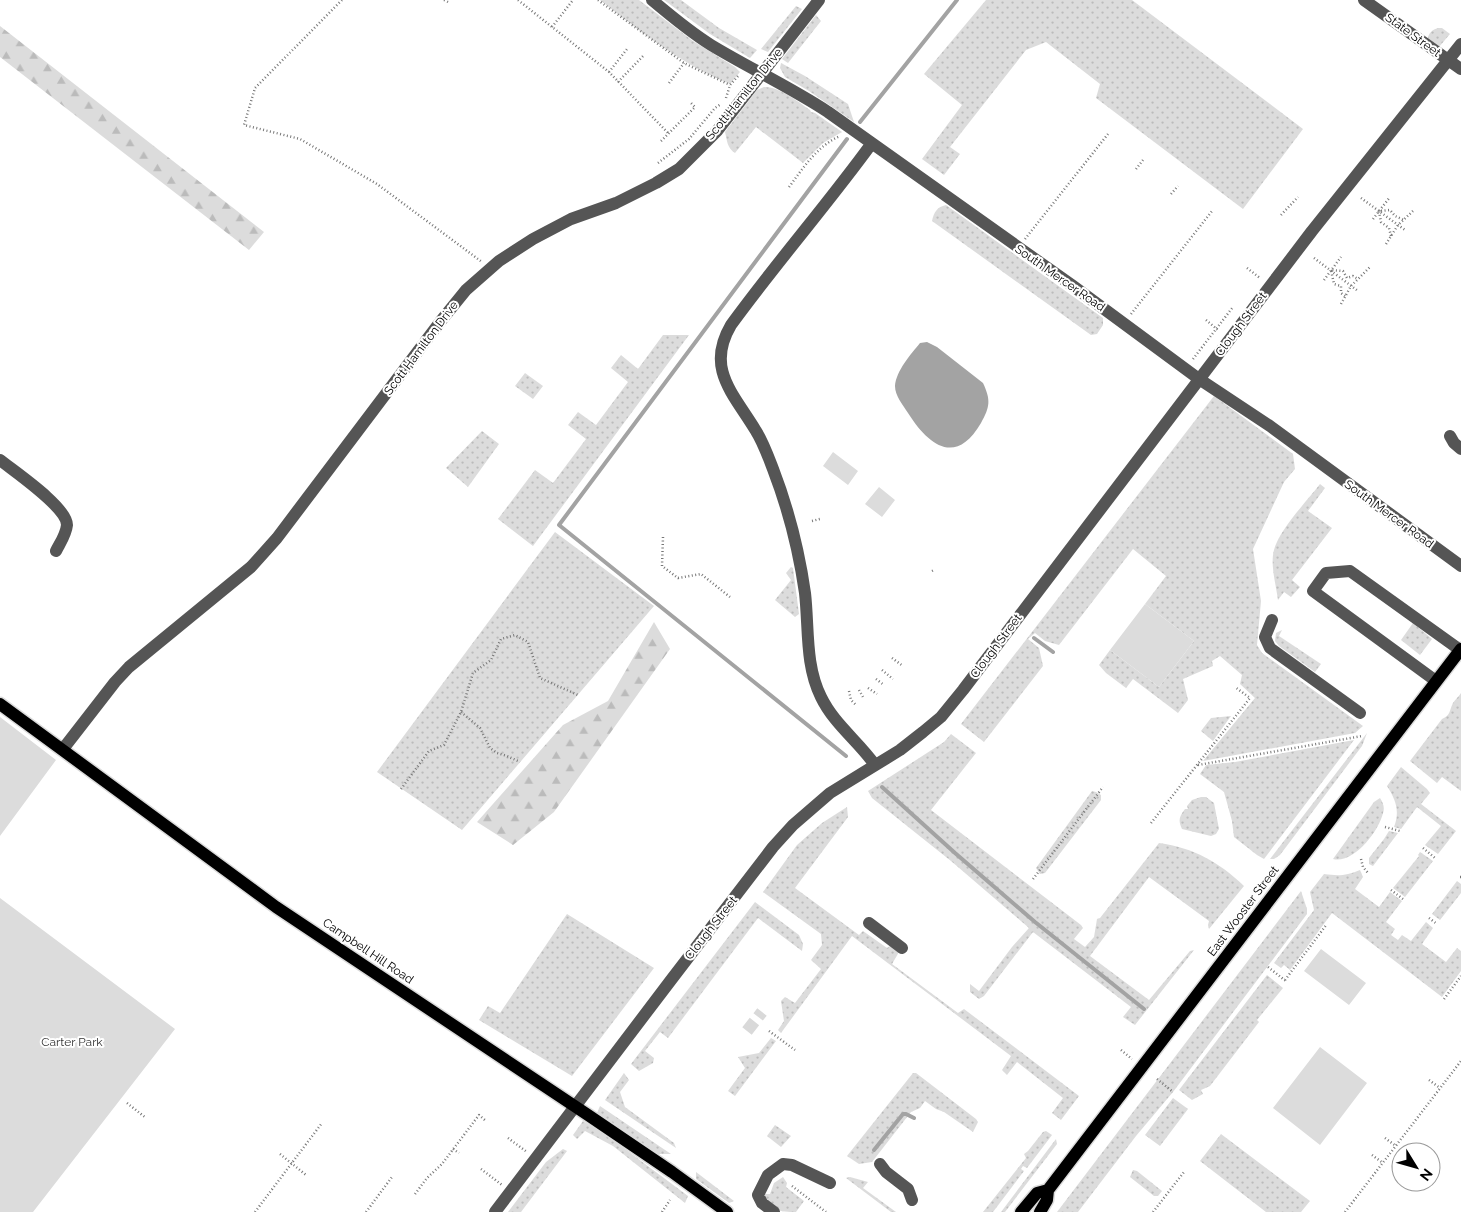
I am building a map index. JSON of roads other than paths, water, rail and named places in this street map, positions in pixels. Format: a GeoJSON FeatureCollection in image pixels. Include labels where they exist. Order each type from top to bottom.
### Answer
{"type":"FeatureCollection","features":[{"type":"Feature","properties":{"kind":"main road","name":"East Wooster Street"},"geometry":{"type":"LineString","coordinates":[[1040,1212],[1047,1200],[1048,1190],[1461,649]]}},
{"type":"Feature","properties":{"kind":"main road","name":"Campbell Hill Road"},"geometry":{"type":"LineString","coordinates":[[0,704],[276,907],[575,1106],[727,1212]]}},
{"type":"Feature","properties":{"kind":"main road","name":"East Wooster Street"},"geometry":{"type":"LineString","coordinates":[[1020,1212],[1037,1193],[1048,1190]]}},
{"type":"Feature","properties":{"kind":"street","name":"South Mercer Road"},"geometry":{"type":"LineString","coordinates":[[652,0],[711,45],[797,92],[848,126],[1073,286],[1199,379],[1270,426],[1461,566]]}},
{"type":"Feature","properties":{"kind":"street","name":"Scott Hamilton Drive"},"geometry":{"type":"LineString","coordinates":[[63,749],[115,682],[129,667],[251,567],[277,538],[466,290],[492,267],[533,238],[571,219],[616,203],[656,183],[678,169],[717,131],[819,0]]}},
{"type":"Feature","properties":{"kind":"street","name":"State Street"},"geometry":{"type":"LineString","coordinates":[[1364,0],[1461,69]]}},
{"type":"Feature","properties":{"kind":"street","name":"Clough Street"},"geometry":{"type":"LineString","coordinates":[[495,1212],[773,847],[814,805],[900,750],[941,717],[1312,231],[1461,44]]}},
{"type":"Feature","properties":{"kind":"street"},"geometry":{"type":"LineString","coordinates":[[872,143],[844,182],[731,325],[724,336],[720,361],[725,382],[756,431],[773,467],[784,497],[802,571],[812,674],[821,697],[835,721],[866,753],[874,765]]}},
{"type":"Feature","properties":{"kind":"street"},"geometry":{"type":"LineString","coordinates":[[1450,436],[1461,449]]}},
{"type":"Feature","properties":{"kind":"street"},"geometry":{"type":"LineString","coordinates":[[0,460],[62,511],[67,524],[65,534],[56,551]]}},
{"type":"Feature","properties":{"kind":"street"},"geometry":{"type":"LineString","coordinates":[[1436,681],[1313,591],[1326,573],[1350,571],[1461,649]]}},
{"type":"Feature","properties":{"kind":"street"},"geometry":{"type":"LineString","coordinates":[[1272,620],[1265,638],[1270,648],[1360,713]]}},
{"type":"Feature","properties":{"kind":"street"},"geometry":{"type":"LineString","coordinates":[[869,923],[902,948]]}},
{"type":"Feature","properties":{"kind":"street"},"geometry":{"type":"LineString","coordinates":[[774,1212],[762,1203],[758,1195],[768,1175],[783,1164],[792,1166],[830,1183]]}},
{"type":"Feature","properties":{"kind":"street"},"geometry":{"type":"LineString","coordinates":[[880,1164],[886,1172],[908,1189],[912,1200]]}},
{"type":"Feature","properties":{"kind":"waterway"},"geometry":{"type":"LineString","coordinates":[[860,122],[957,0]]}},
{"type":"Feature","properties":{"kind":"waterway"},"geometry":{"type":"LineString","coordinates":[[846,756],[559,525],[847,139]]}},
{"type":"Feature","properties":{"kind":"waterway"},"geometry":{"type":"LineString","coordinates":[[1034,638],[1053,652]]}},
{"type":"Feature","properties":{"kind":"waterway"},"geometry":{"type":"LineString","coordinates":[[882,787],[1035,922],[1144,1009]]}},
{"type":"Feature","properties":{"kind":"waterway"},"geometry":{"type":"LineString","coordinates":[[874,1150],[903,1114],[914,1118]]}},
{"type":"Feature","properties":{"kind":"tunnel"},"geometry":{"type":"LineString","coordinates":[[747,1031],[762,1012]]}},
{"type":"Feature","properties":{"kind":"park label","name":"Carter Park"},"geometry":{"type":"Point","coordinates":[72,1042]}}]}
